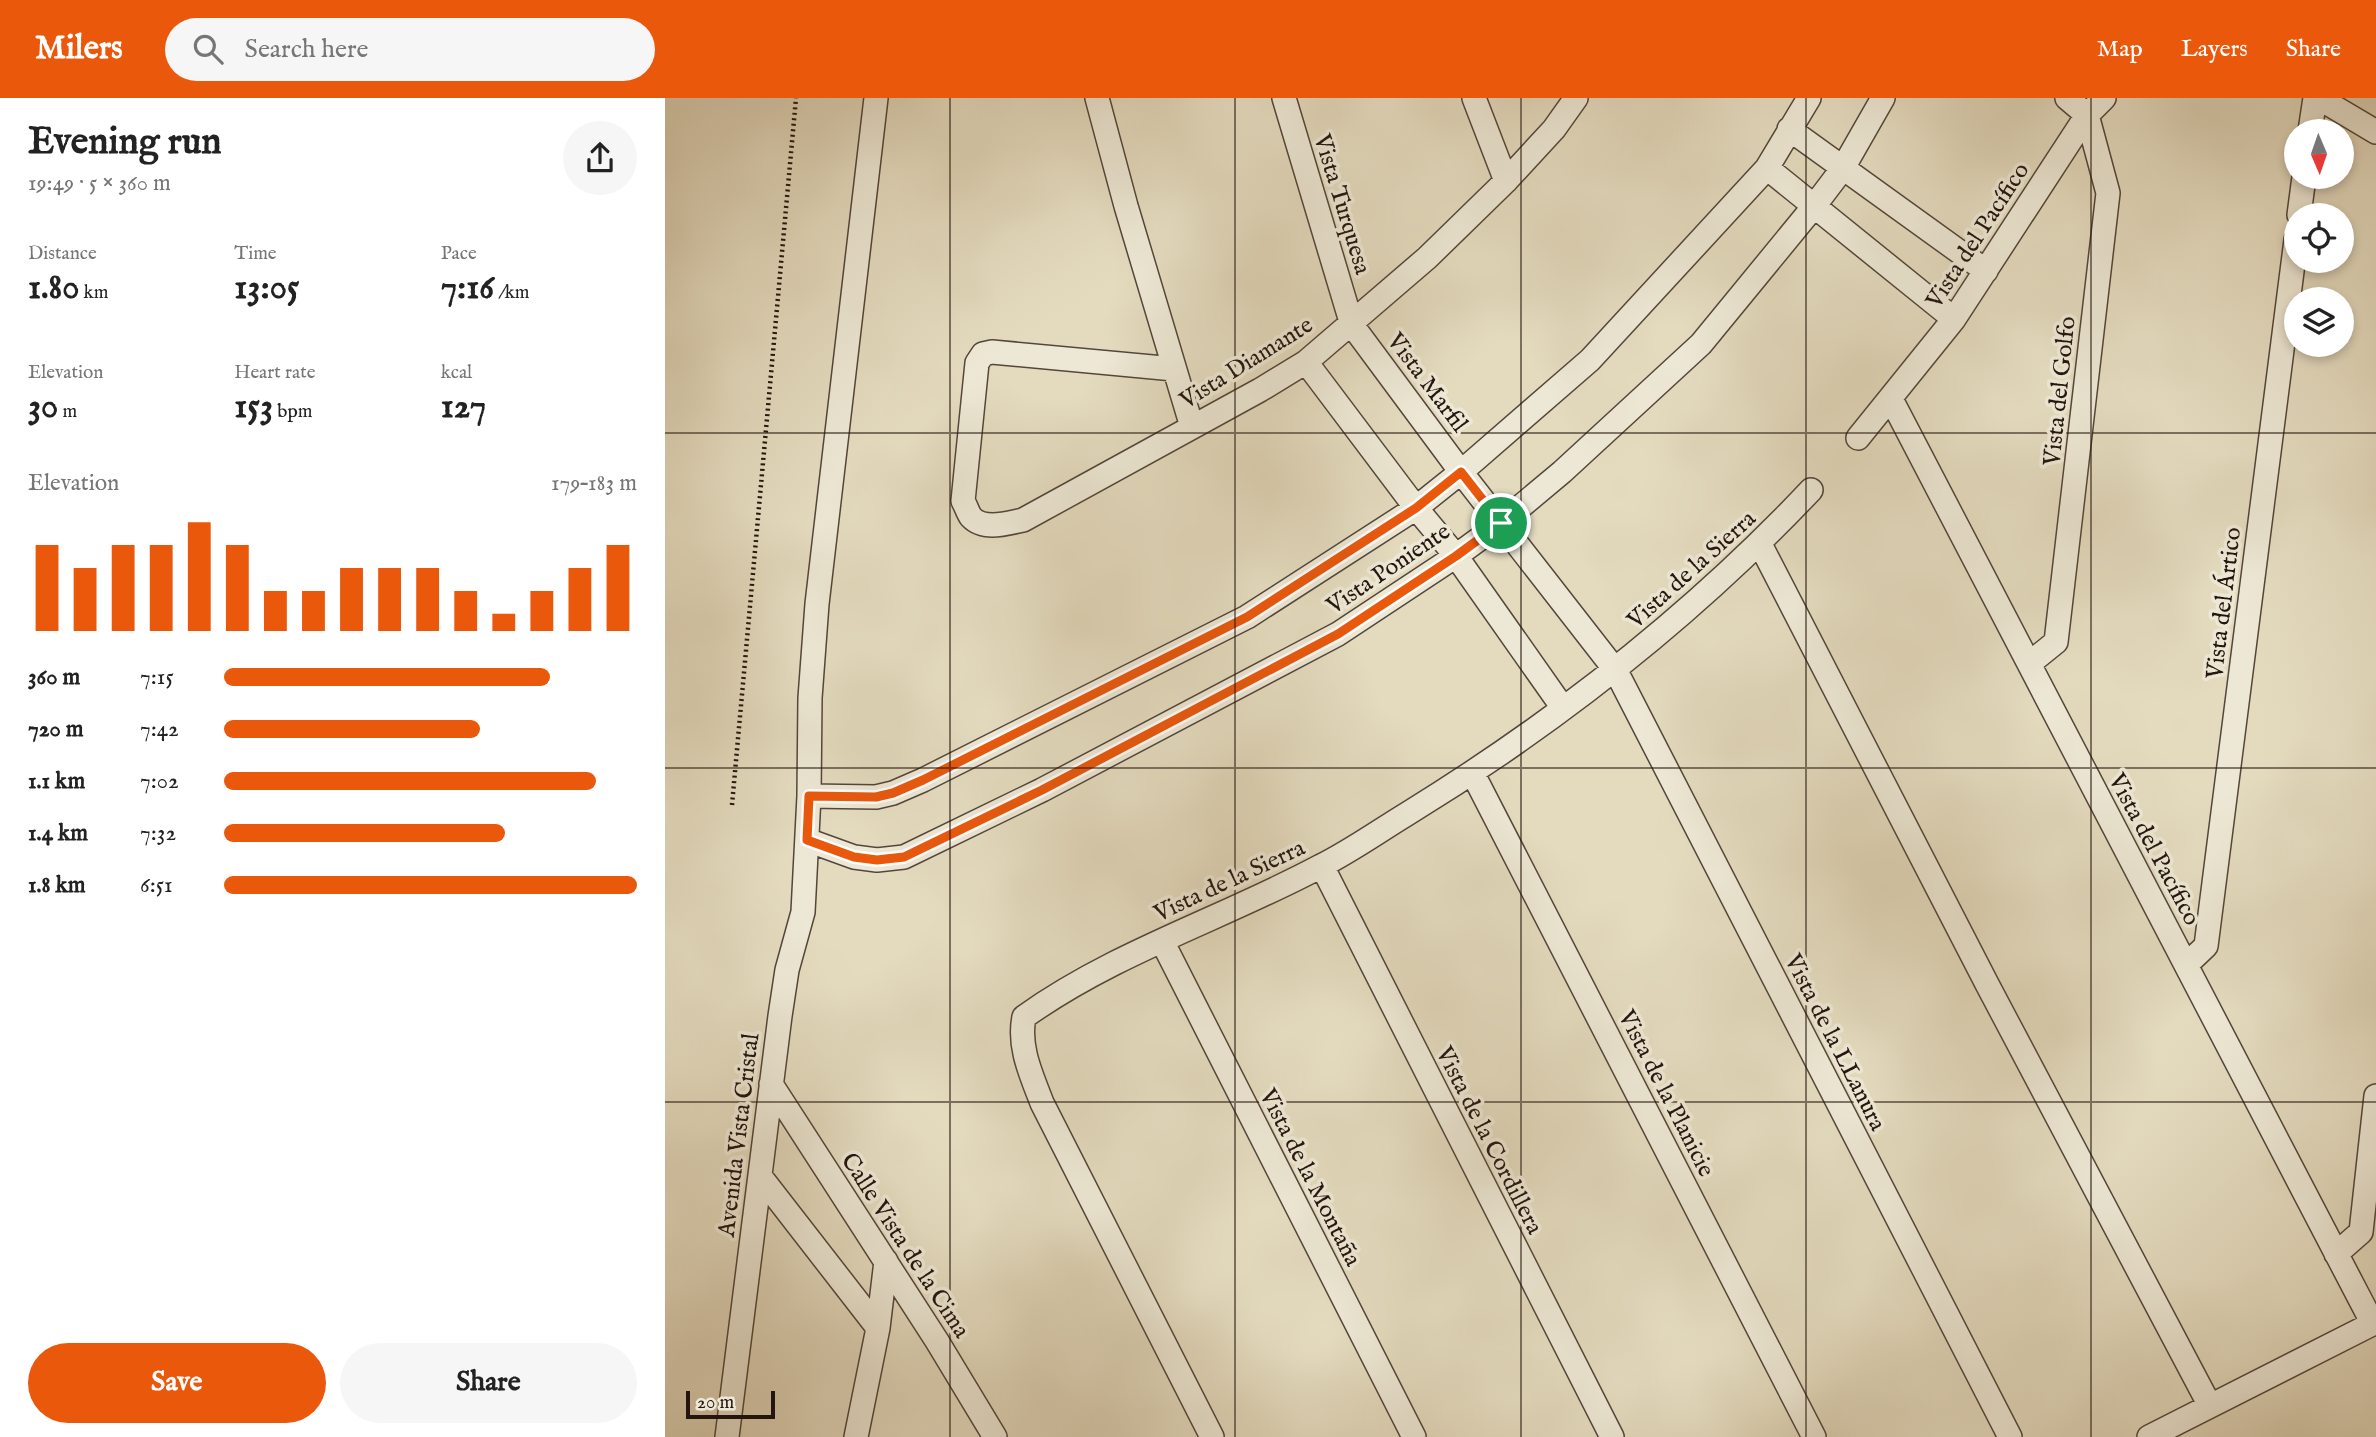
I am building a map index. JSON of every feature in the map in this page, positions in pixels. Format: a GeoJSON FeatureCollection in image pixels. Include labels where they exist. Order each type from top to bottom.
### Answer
{"type":"FeatureCollection","features":[{"type":"Feature","properties":{"kind":"street","name":"Avenida Vista Cristal"},"geometry":{"type":"LineString","coordinates":[[727,1437],[787,970],[803,912],[809,796],[810,698],[817,604],[876,98]]}},
{"type":"Feature","properties":{"kind":"street"},"geometry":{"type":"LineString","coordinates":[[1097,98],[1192,427]]}},
{"type":"Feature","properties":{"kind":"street","name":"Vista Turquesa"},"geometry":{"type":"LineString","coordinates":[[1285,98],[1352,325]]}},
{"type":"Feature","properties":{"kind":"street"},"geometry":{"type":"LineString","coordinates":[[1474,98],[1506,181]]}},
{"type":"Feature","properties":{"kind":"street","name":"Vista Diamante"},"geometry":{"type":"LineString","coordinates":[[1174,369],[992,352],[983,354],[977,363],[963,501],[971,517],[982,523],[998,525],[1023,520],[1307,362],[1427,258],[1506,181],[1553,129],[1576,98]]}},
{"type":"Feature","properties":{"kind":"street"},"geometry":{"type":"LineString","coordinates":[[809,796],[876,797],[923,780],[1247,617],[1416,508],[1590,360],[1767,168],[1809,98]]}},
{"type":"Feature","properties":{"kind":"street","name":"Vista Poniente"},"geometry":{"type":"LineString","coordinates":[[807,840],[854,857],[877,860],[904,857],[1042,790],[1338,634],[1456,556],[1562,472],[1701,344],[1843,168],[1883,98]]}},
{"type":"Feature","properties":{"kind":"street"},"geometry":{"type":"LineString","coordinates":[[2067,98],[2087,115]]}},
{"type":"Feature","properties":{"kind":"street","name":"Vista del Pacífico"},"geometry":{"type":"LineString","coordinates":[[1858,438],[1954,319],[2087,115],[2104,98]]}},
{"type":"Feature","properties":{"kind":"street"},"geometry":{"type":"LineString","coordinates":[[2313,119],[2317,98],[2376,132]]}},
{"type":"Feature","properties":{"kind":"street","name":"Vista del Golfo"},"geometry":{"type":"LineString","coordinates":[[2030,663],[2056,642],[2108,192],[2087,115]]}},
{"type":"Feature","properties":{"kind":"street"},"geometry":{"type":"LineString","coordinates":[[1789,130],[1986,271]]}},
{"type":"Feature","properties":{"kind":"street"},"geometry":{"type":"LineString","coordinates":[[1767,168],[1954,319]]}},
{"type":"Feature","properties":{"kind":"street","name":"Vista del Ártico"},"geometry":{"type":"LineString","coordinates":[[2186,965],[2206,946],[2292,273]]}},
{"type":"Feature","properties":{"kind":"street","name":"Vista Marfil"},"geometry":{"type":"LineString","coordinates":[[1352,325],[1501,523]]}},
{"type":"Feature","properties":{"kind":"street"},"geometry":{"type":"LineString","coordinates":[[1307,362],[1416,508],[1456,556],[1563,708]]}},
{"type":"Feature","properties":{"kind":"street","name":"Vista del Pacífico"},"geometry":{"type":"LineString","coordinates":[[1891,399],[2374,1323]]}},
{"type":"Feature","properties":{"kind":"street","name":"Vista de la Sierra"},"geometry":{"type":"LineString","coordinates":[[1212,1437],[1041,1102],[1025,1058],[1021,1032],[1024,1017],[1053,996],[1322,866],[1473,774],[1616,671],[1760,544],[1811,490]]}},
{"type":"Feature","properties":{"kind":"street","name":"Vista de la LLanura"},"geometry":{"type":"LineString","coordinates":[[1501,523],[1616,671],[2010,1437]]}},
{"type":"Feature","properties":{"kind":"street"},"geometry":{"type":"LineString","coordinates":[[1760,544],[1993,996],[2210,1406]]}},
{"type":"Feature","properties":{"kind":"street","name":"Vista de la Planicie"},"geometry":{"type":"LineString","coordinates":[[1473,774],[1814,1437]]}},
{"type":"Feature","properties":{"kind":"street","name":"Vista de la Cordillera"},"geometry":{"type":"LineString","coordinates":[[1322,866],[1612,1437]]}},
{"type":"Feature","properties":{"kind":"street","name":"Vista de la Montaña"},"geometry":{"type":"LineString","coordinates":[[1162,942],[1414,1437]]}},
{"type":"Feature","properties":{"kind":"street","name":"Calle Vista de la Cima"},"geometry":{"type":"LineString","coordinates":[[771,1084],[886,1261],[995,1437]]}},
{"type":"Feature","properties":{"kind":"street"},"geometry":{"type":"LineString","coordinates":[[2336,1254],[2361,1232],[2376,1096]]}},
{"type":"Feature","properties":{"kind":"street"},"geometry":{"type":"LineString","coordinates":[[759,1176],[878,1328]]}},
{"type":"Feature","properties":{"kind":"street"},"geometry":{"type":"LineString","coordinates":[[856,1437],[878,1328],[886,1261]]}},
{"type":"Feature","properties":{"kind":"street"},"geometry":{"type":"LineString","coordinates":[[2149,1437],[2374,1323]]}},
{"type":"Feature","properties":{"kind":"path"},"geometry":{"type":"LineString","coordinates":[[732,804],[796,98]]}},
{"type":"Feature","properties":{"kind":"route"},"geometry":{"type":"LineString","coordinates":[[1461,472],[1501,523],[1338,634],[1042,790],[904,857],[877,860],[854,857],[807,840],[809,796],[876,797],[923,780],[1247,617],[1416,508],[1461,472]]}}]}
